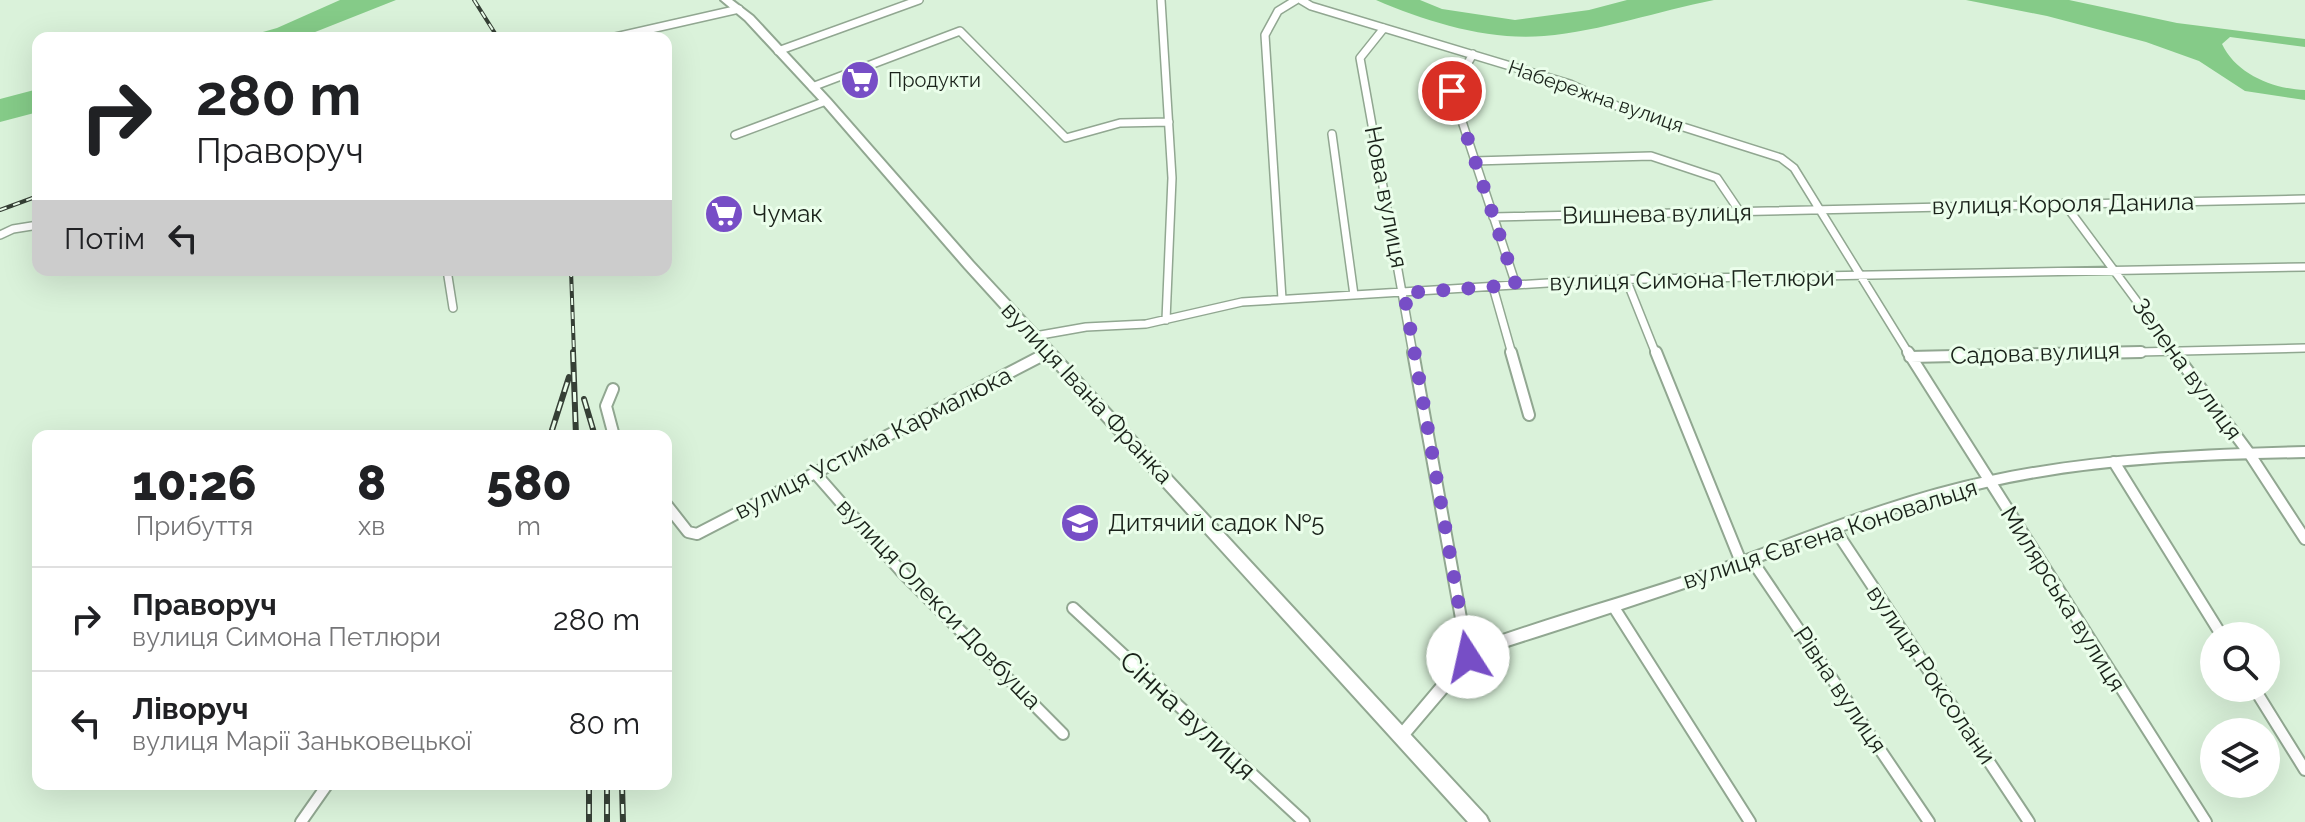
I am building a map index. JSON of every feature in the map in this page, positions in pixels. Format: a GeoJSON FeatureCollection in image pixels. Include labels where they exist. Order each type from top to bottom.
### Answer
{"type":"FeatureCollection","features":[{"type":"Feature","properties":{"kind":"main road","name":"вулиця Івана Франка"},"geometry":{"type":"LineString","coordinates":[[726,0],[739,9],[826,101],[1049,352],[1480,822]]}},
{"type":"Feature","properties":{"kind":"street"},"geometry":{"type":"LineString","coordinates":[[778,51],[919,0]]}},
{"type":"Feature","properties":{"kind":"street"},"geometry":{"type":"LineString","coordinates":[[1161,0],[1172,178],[1166,320]]}},
{"type":"Feature","properties":{"kind":"street"},"geometry":{"type":"LineString","coordinates":[[1282,299],[1265,35],[1278,11],[1298,0]]}},
{"type":"Feature","properties":{"kind":"street","name":"Набережна вулиця"},"geometry":{"type":"LineString","coordinates":[[1298,0],[1570,84],[1617,106],[1781,158],[1794,168],[1821,211]]}},
{"type":"Feature","properties":{"kind":"street"},"geometry":{"type":"LineString","coordinates":[[637,32],[739,9]]}},
{"type":"Feature","properties":{"kind":"street","name":"Нова вулиця"},"geometry":{"type":"LineString","coordinates":[[1384,28],[1360,58],[1468,657]]}},
{"type":"Feature","properties":{"kind":"street"},"geometry":{"type":"LineString","coordinates":[[812,87],[960,31],[1066,138],[1120,123],[1169,122]]}},
{"type":"Feature","properties":{"kind":"street"},"geometry":{"type":"LineString","coordinates":[[1473,54],[1452,91],[1516,285]]}},
{"type":"Feature","properties":{"kind":"street"},"geometry":{"type":"LineString","coordinates":[[735,135],[826,101]]}},
{"type":"Feature","properties":{"kind":"street"},"geometry":{"type":"LineString","coordinates":[[1332,134],[1354,295]]}},
{"type":"Feature","properties":{"kind":"street"},"geometry":{"type":"LineString","coordinates":[[1474,161],[1651,156],[1717,178],[1740,212]]}},
{"type":"Feature","properties":{"kind":"street","name":"вулиця Короля Данила"},"geometry":{"type":"LineString","coordinates":[[1821,211],[2305,199]]}},
{"type":"Feature","properties":{"kind":"street","name":"Зелена вулиця"},"geometry":{"type":"LineString","coordinates":[[2064,203],[2249,453],[2305,539]]}},
{"type":"Feature","properties":{"kind":"street","name":"Вишнева вулиця"},"geometry":{"type":"LineString","coordinates":[[1493,217],[1821,211]]}},
{"type":"Feature","properties":{"kind":"street","name":"Милярська вулиця"},"geometry":{"type":"LineString","coordinates":[[1821,211],[1988,481],[2206,822]]}},
{"type":"Feature","properties":{"kind":"street"},"geometry":{"type":"LineString","coordinates":[[0,235],[32,226]]}},
{"type":"Feature","properties":{"kind":"street","name":"вулиця Симона Петлюри"},"geometry":{"type":"LineString","coordinates":[[1035,336],[1086,327],[1146,324],[1205,308],[1282,299],[1626,279],[2305,267]]}},
{"type":"Feature","properties":{"kind":"street"},"geometry":{"type":"LineString","coordinates":[[448,276],[453,308]]}},
{"type":"Feature","properties":{"kind":"street","name":"Рівна вулиця"},"geometry":{"type":"LineString","coordinates":[[1626,279],[1746,561],[1929,822]]}},
{"type":"Feature","properties":{"kind":"street"},"geometry":{"type":"LineString","coordinates":[[1493,287],[1529,415]]}},
{"type":"Feature","properties":{"kind":"street","name":"Садова вулиця"},"geometry":{"type":"LineString","coordinates":[[1910,357],[2305,348]]}},
{"type":"Feature","properties":{"kind":"street","name":"вулиця Устима Кармалюка"},"geometry":{"type":"LineString","coordinates":[[672,512],[688,532],[697,534],[1049,352]]}},
{"type":"Feature","properties":{"kind":"street"},"geometry":{"type":"LineString","coordinates":[[612,430],[605,399],[613,389]]}},
{"type":"Feature","properties":{"kind":"street","name":"вулиця Євгена Коновальця"},"geometry":{"type":"LineString","coordinates":[[1401,735],[1468,657],[1488,646],[1746,561],[1927,496],[1988,481],[2114,462],[2305,452]]}},
{"type":"Feature","properties":{"kind":"street"},"geometry":{"type":"LineString","coordinates":[[2114,462],[2213,622]]}},
{"type":"Feature","properties":{"kind":"street","name":"вулиця Олекси Довбуша"},"geometry":{"type":"LineString","coordinates":[[815,473],[900,570],[1063,734]]}},
{"type":"Feature","properties":{"kind":"street","name":"вулиця Роксолани"},"geometry":{"type":"LineString","coordinates":[[1834,528],[2029,822]]}},
{"type":"Feature","properties":{"kind":"street"},"geometry":{"type":"LineString","coordinates":[[1613,606],[1750,822]]}},
{"type":"Feature","properties":{"kind":"street","name":"Сінна вулиця"},"geometry":{"type":"LineString","coordinates":[[1073,608],[1304,822]]}},
{"type":"Feature","properties":{"kind":"street"},"geometry":{"type":"LineString","coordinates":[[2263,702],[2305,770]]}},
{"type":"Feature","properties":{"kind":"street"},"geometry":{"type":"LineString","coordinates":[[301,822],[323,790]]}},
{"type":"Feature","properties":{"kind":"shaded area"},"geometry":{"type":"Polygon","coordinates":[[[340,0],[396,0],[315,32],[263,32],[340,0]]]}},
{"type":"Feature","properties":{"kind":"shaded area"},"geometry":{"type":"Polygon","coordinates":[[[1376,0],[1420,0],[1442,9],[1515,20],[1589,10],[1627,0],[1714,0],[1587,30],[1523,37],[1458,28],[1376,0]]]}},
{"type":"Feature","properties":{"kind":"shaded area"},"geometry":{"type":"Polygon","coordinates":[[[1966,0],[2069,0],[2177,23],[2305,39],[2305,47],[2230,37],[2222,44],[2236,64],[2246,71],[2280,87],[2305,90],[2305,100],[2245,91],[2199,61],[2146,42],[2047,16],[1966,0]]]}},
{"type":"Feature","properties":{"kind":"shaded area"},"geometry":{"type":"Polygon","coordinates":[[[32,91],[32,114],[0,122],[0,99],[32,91]]]}},
{"type":"Feature","properties":{"kind":"railway"},"geometry":{"type":"LineString","coordinates":[[474,0],[494,32]]}},
{"type":"Feature","properties":{"kind":"railway"},"geometry":{"type":"LineString","coordinates":[[0,210],[32,198]]}},
{"type":"Feature","properties":{"kind":"railway"},"geometry":{"type":"LineString","coordinates":[[571,276],[574,354]]}},
{"type":"Feature","properties":{"kind":"railway"},"geometry":{"type":"LineString","coordinates":[[573,352],[576,430]]}},
{"type":"Feature","properties":{"kind":"railway"},"geometry":{"type":"LineString","coordinates":[[552,430],[569,377]]}},
{"type":"Feature","properties":{"kind":"railway"},"geometry":{"type":"LineString","coordinates":[[584,399],[593,430]]}},
{"type":"Feature","properties":{"kind":"railway"},"geometry":{"type":"LineString","coordinates":[[589,790],[589,822]]}},
{"type":"Feature","properties":{"kind":"railway"},"geometry":{"type":"LineString","coordinates":[[607,790],[607,822]]}},
{"type":"Feature","properties":{"kind":"railway"},"geometry":{"type":"LineString","coordinates":[[622,790],[623,822]]}},
{"type":"Feature","properties":{"kind":"place","name":"Продукти"},"geometry":{"type":"Point","coordinates":[860,80]}},
{"type":"Feature","properties":{"kind":"place","name":"Чумак"},"geometry":{"type":"Point","coordinates":[724,214]}},
{"type":"Feature","properties":{"kind":"place","name":"Дитячий садок №5"},"geometry":{"type":"Point","coordinates":[1080,523]}},
{"type":"Feature","properties":{"kind":"route"},"geometry":{"type":"LineString","coordinates":[[1452,91],[1516,285],[1404,293],[1468,657]]}}]}
